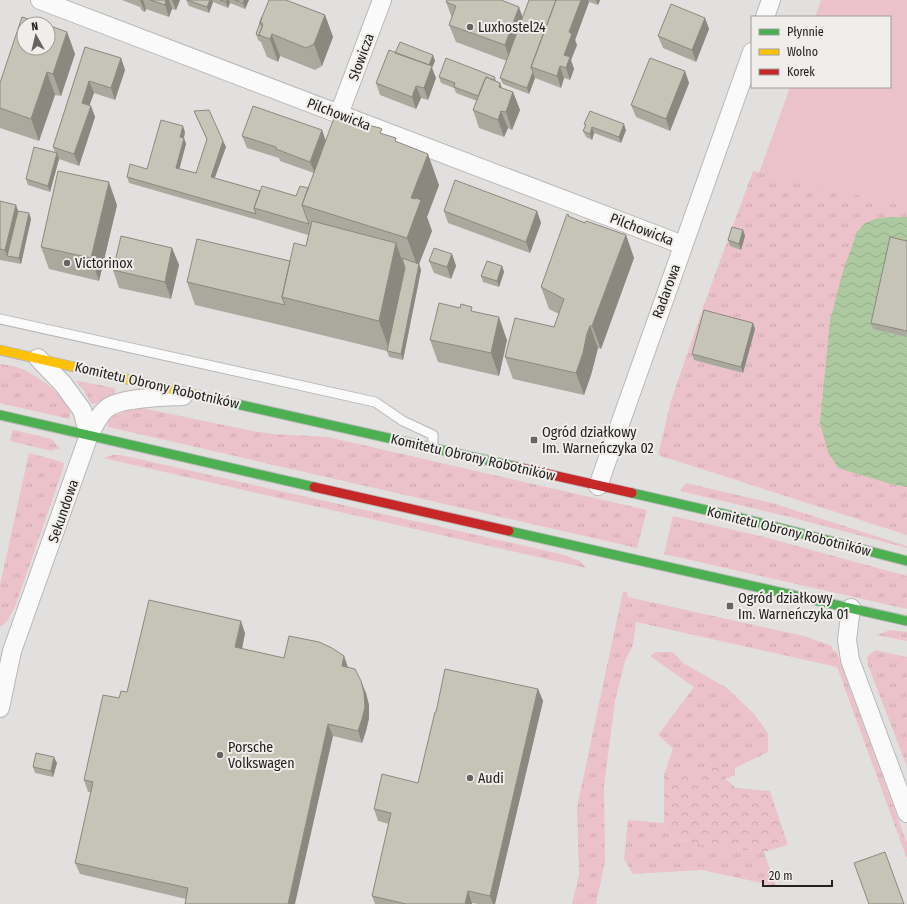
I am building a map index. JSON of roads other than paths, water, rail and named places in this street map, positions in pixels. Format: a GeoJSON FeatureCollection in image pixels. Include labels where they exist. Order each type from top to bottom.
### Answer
{"type":"FeatureCollection","features":[{"type":"Feature","properties":{"kind":"street","name":"Pilchowicka"},"geometry":{"type":"LineString","coordinates":[[40,0],[683,245]]}},
{"type":"Feature","properties":{"kind":"street","name":"Słowicza"},"geometry":{"type":"LineString","coordinates":[[339,114],[382,0]]}},
{"type":"Feature","properties":{"kind":"street"},"geometry":{"type":"LineString","coordinates":[[764,16],[771,0]]}},
{"type":"Feature","properties":{"kind":"street","name":"Radarowa"},"geometry":{"type":"LineString","coordinates":[[598,486],[751,55]]}},
{"type":"Feature","properties":{"kind":"street","name":"Komitetu Obrony Robotników"},"geometry":{"type":"LineString","coordinates":[[0,350],[434,447],[741,518],[907,562]]}},
{"type":"Feature","properties":{"kind":"street","name":"Komitetu Obrony Robotników"},"geometry":{"type":"LineString","coordinates":[[38,358],[63,384],[82,410],[89,436]]}},
{"type":"Feature","properties":{"kind":"street","name":"Sekundowa"},"geometry":{"type":"LineString","coordinates":[[0,708],[12,651],[89,436],[100,415],[114,404],[137,399],[200,395]]}},
{"type":"Feature","properties":{"kind":"street"},"geometry":{"type":"LineString","coordinates":[[0,415],[907,621]]}},
{"type":"Feature","properties":{"kind":"street"},"geometry":{"type":"LineString","coordinates":[[851,608],[847,640],[850,660],[907,813]]}},
{"type":"Feature","properties":{"kind":"lane"},"geometry":{"type":"LineString","coordinates":[[0,319],[376,402],[402,421],[433,435],[434,447]]}},
{"type":"Feature","properties":{"kind":"water"},"geometry":{"type":"Polygon","coordinates":[[[907,217],[907,487],[891,484],[838,468],[828,452],[820,423],[830,321],[843,271],[857,232],[865,223],[878,218],[907,217]]]}},
{"type":"Feature","properties":{"kind":"place","name":"Luxhostel24"},"geometry":{"type":"Point","coordinates":[470,27]}},
{"type":"Feature","properties":{"kind":"place","name":"Victorinox"},"geometry":{"type":"Point","coordinates":[67,263]}},
{"type":"Feature","properties":{"kind":"place","name":"Ogród działkowy Im. Warneńczyka 02"},"geometry":{"type":"Point","coordinates":[534,440]}},
{"type":"Feature","properties":{"kind":"place","name":"Ogród działkowy Im. Warneńczyka 01"},"geometry":{"type":"Point","coordinates":[730,606]}},
{"type":"Feature","properties":{"kind":"place","name":"Porsche Volkswagen"},"geometry":{"type":"Point","coordinates":[220,755]}},
{"type":"Feature","properties":{"kind":"place","name":"Audi"},"geometry":{"type":"Point","coordinates":[470,778]}}]}
